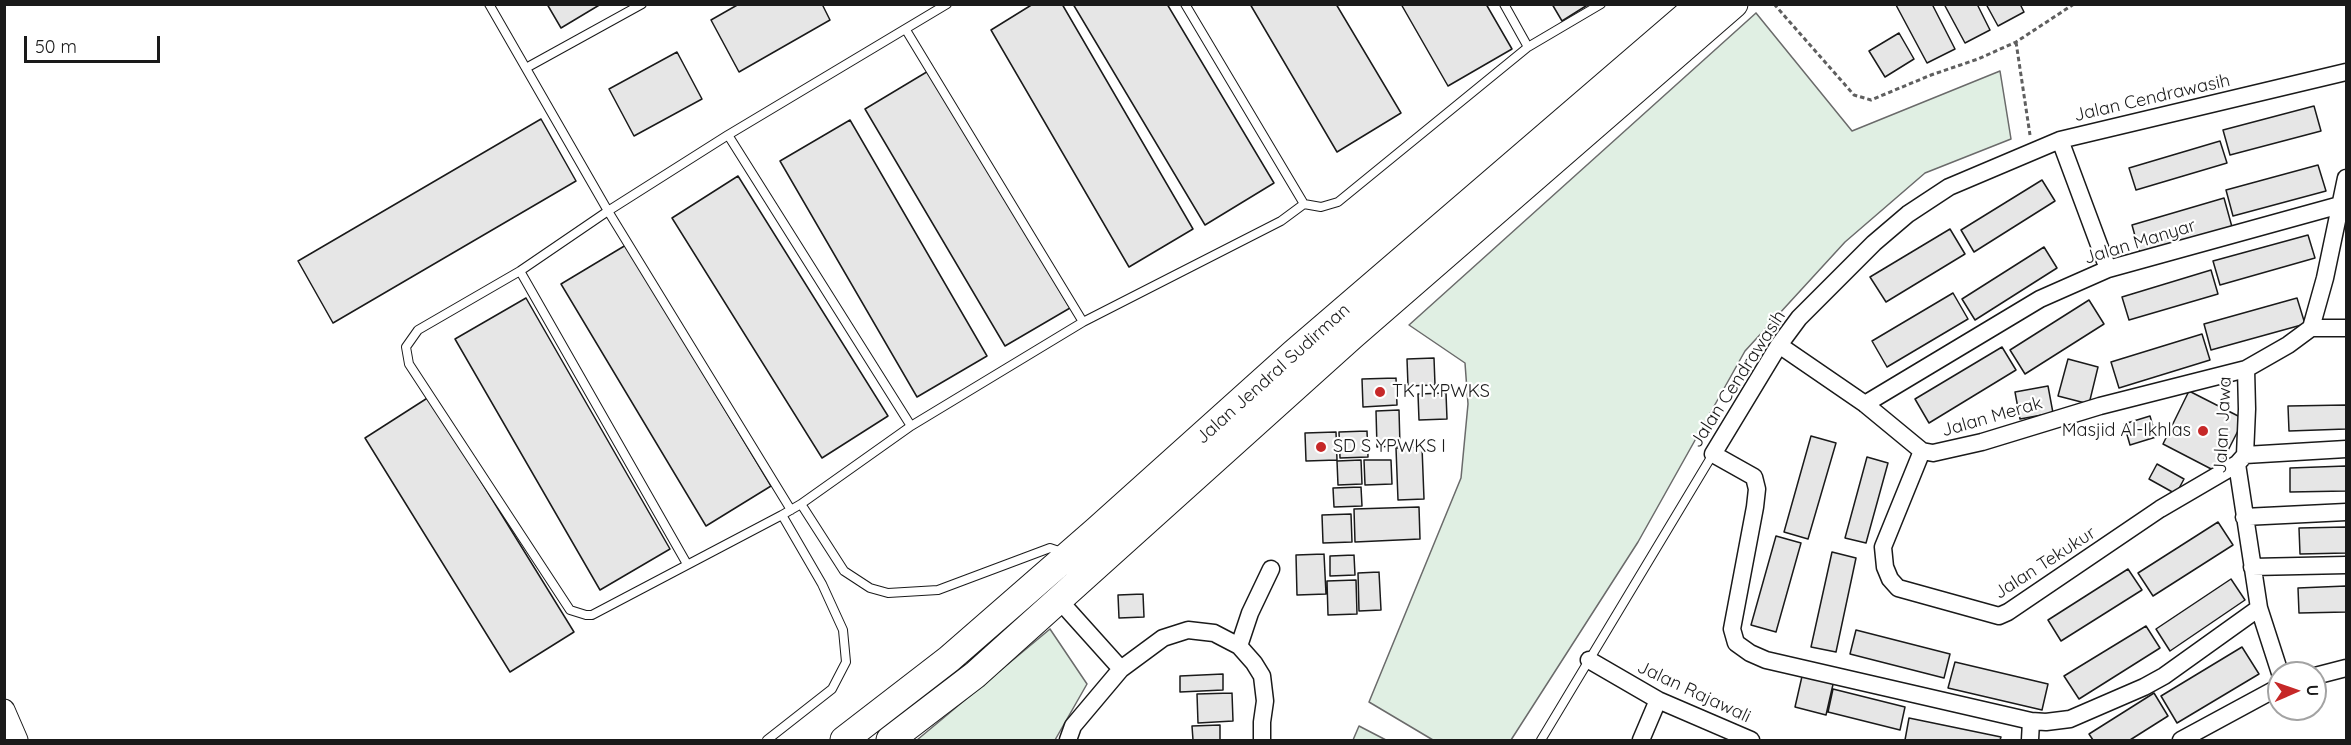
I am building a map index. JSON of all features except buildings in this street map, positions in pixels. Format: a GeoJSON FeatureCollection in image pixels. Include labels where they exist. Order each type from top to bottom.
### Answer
{"type":"FeatureCollection","features":[{"type":"Feature","properties":{"kind":"highway","name":"Jalan Jendral Sudirman"},"geometry":{"type":"LineString","coordinates":[[844,741],[949,658],[1070,554],[1294,353],[1700,4]]}},
{"type":"Feature","properties":{"kind":"highway","name":"Jalan Jendral Sudirman"},"geometry":{"type":"LineString","coordinates":[[890,741],[975,675],[1352,336],[1734,4]]}},
{"type":"Feature","properties":{"kind":"street","name":"Jalan Cendrawasih"},"geometry":{"type":"LineString","coordinates":[[1713,454],[1779,345],[1799,318],[1848,267],[1908,214],[1949,187],[2060,140],[2346,72]]}},
{"type":"Feature","properties":{"kind":"street"},"geometry":{"type":"LineString","coordinates":[[2060,140],[2108,268]]}},
{"type":"Feature","properties":{"kind":"street"},"geometry":{"type":"LineString","coordinates":[[2346,178],[2343,205],[2311,328],[2346,328]]}},
{"type":"Feature","properties":{"kind":"street","name":"Jalan Manyar"},"geometry":{"type":"LineString","coordinates":[[1865,404],[2040,299],[2108,268],[2343,205]]}},
{"type":"Feature","properties":{"kind":"street","name":"Jalan Jawa"},"geometry":{"type":"LineString","coordinates":[[2276,661],[2259,608],[2244,517],[2241,459],[2247,409],[2246,369],[2288,345],[2311,328]]}},
{"type":"Feature","properties":{"kind":"street","name":"Jalan Merak"},"geometry":{"type":"LineString","coordinates":[[1779,345],[1865,404],[1922,451],[1933,453],[1951,450],[2100,406],[2246,369]]}},
{"type":"Feature","properties":{"kind":"street"},"geometry":{"type":"LineString","coordinates":[[2241,459],[2346,449]]}},
{"type":"Feature","properties":{"kind":"street","name":"Jalan Tekukur"},"geometry":{"type":"LineString","coordinates":[[1922,451],[1883,547],[1885,567],[1890,579],[1898,588],[1999,616],[2160,509],[2241,459]]}},
{"type":"Feature","properties":{"kind":"street"},"geometry":{"type":"LineString","coordinates":[[1713,454],[1754,477],[1757,489],[1732,629],[1736,643],[1767,660],[2031,721],[2046,722],[2070,719],[2144,687],[2164,676],[2259,608]]}},
{"type":"Feature","properties":{"kind":"street"},"geometry":{"type":"LineString","coordinates":[[2244,517],[2346,512]]}},
{"type":"Feature","properties":{"kind":"street"},"geometry":{"type":"LineString","coordinates":[[2252,567],[2346,565]]}},
{"type":"Feature","properties":{"kind":"street"},"geometry":{"type":"LineString","coordinates":[[1239,646],[1250,613],[1271,569]]}},
{"type":"Feature","properties":{"kind":"street"},"geometry":{"type":"LineString","coordinates":[[1059,600],[1121,669]]}},
{"type":"Feature","properties":{"kind":"street"},"geometry":{"type":"LineString","coordinates":[[1068,741],[1073,726],[1121,669],[1163,638],[1188,630],[1214,633],[1239,646],[1254,663],[1262,676],[1265,701],[1262,741]]}},
{"type":"Feature","properties":{"kind":"street","name":"Jalan Rajawali"},"geometry":{"type":"LineString","coordinates":[[1589,660],[1658,700],[1751,741]]}},
{"type":"Feature","properties":{"kind":"street"},"geometry":{"type":"LineString","coordinates":[[2327,673],[2346,668]]}},
{"type":"Feature","properties":{"kind":"street"},"geometry":{"type":"LineString","coordinates":[[2181,741],[2267,694]]}},
{"type":"Feature","properties":{"kind":"street"},"geometry":{"type":"LineString","coordinates":[[1641,741],[1658,700]]}},
{"type":"Feature","properties":{"kind":"street"},"geometry":{"type":"LineString","coordinates":[[4,710],[17,741]]}},
{"type":"Feature","properties":{"kind":"street"},"geometry":{"type":"LineString","coordinates":[[2030,741],[2031,721]]}},
{"type":"Feature","properties":{"kind":"lane"},"geometry":{"type":"LineString","coordinates":[[489,4],[608,211],[791,510]]}},
{"type":"Feature","properties":{"kind":"lane"},"geometry":{"type":"LineString","coordinates":[[526,68],[642,4]]}},
{"type":"Feature","properties":{"kind":"lane"},"geometry":{"type":"LineString","coordinates":[[947,4],[728,135],[608,211],[520,271],[418,330],[406,347],[409,364],[570,610],[592,615],[782,515],[912,426],[1083,322],[1281,221],[1304,204],[1321,207],[1338,202],[1528,47],[1601,4]]}},
{"type":"Feature","properties":{"kind":"lane"},"geometry":{"type":"LineString","coordinates":[[1185,4],[1304,204]]}},
{"type":"Feature","properties":{"kind":"lane"},"geometry":{"type":"LineString","coordinates":[[1504,4],[1528,47]]}},
{"type":"Feature","properties":{"kind":"lane"},"geometry":{"type":"LineString","coordinates":[[906,30],[1083,322]]}},
{"type":"Feature","properties":{"kind":"lane"},"geometry":{"type":"LineString","coordinates":[[728,135],[912,426]]}},
{"type":"Feature","properties":{"kind":"lane"},"geometry":{"type":"LineString","coordinates":[[520,271],[687,564]]}},
{"type":"Feature","properties":{"kind":"lane","name":"Jalan Cendrawasih"},"geometry":{"type":"LineString","coordinates":[[1541,741],[1713,454]]}},
{"type":"Feature","properties":{"kind":"lane"},"geometry":{"type":"LineString","coordinates":[[801,504],[844,571],[870,588],[888,592],[938,590],[1050,548],[1070,554]]}},
{"type":"Feature","properties":{"kind":"lane"},"geometry":{"type":"LineString","coordinates":[[767,741],[832,689],[846,662],[843,630],[822,584],[782,515]]}},
{"type":"Feature","properties":{"kind":"path"},"geometry":{"type":"LineString","coordinates":[[1774,4],[1854,95],[1871,100],[2016,42],[2074,4]]}},
{"type":"Feature","properties":{"kind":"path"},"geometry":{"type":"LineString","coordinates":[[2016,42],[2032,152]]}},
{"type":"Feature","properties":{"kind":"green space"},"geometry":{"type":"Polygon","coordinates":[[[1756,13],[1852,131],[2000,71],[2011,139],[1925,173],[1845,242],[1745,351],[1638,542],[1511,740],[1433,740],[1369,702],[1461,478],[1468,404],[1465,363],[1409,325],[1756,13]]]}},
{"type":"Feature","properties":{"kind":"green space"},"geometry":{"type":"Polygon","coordinates":[[[1050,629],[1087,684],[1055,740],[917,740],[1050,629]]]}},
{"type":"Feature","properties":{"kind":"green space"},"geometry":{"type":"Polygon","coordinates":[[[1359,726],[1386,740],[1353,740],[1359,726]]]}},
{"type":"Feature","properties":{"kind":"place","name":"TK I YPWKS"},"geometry":{"type":"Point","coordinates":[1380,392]}},
{"type":"Feature","properties":{"kind":"place","name":"Masjid Al-Ikhlas"},"geometry":{"type":"Point","coordinates":[2203,431]}},
{"type":"Feature","properties":{"kind":"place","name":"SD S YPWKS I"},"geometry":{"type":"Point","coordinates":[1321,447]}}]}
